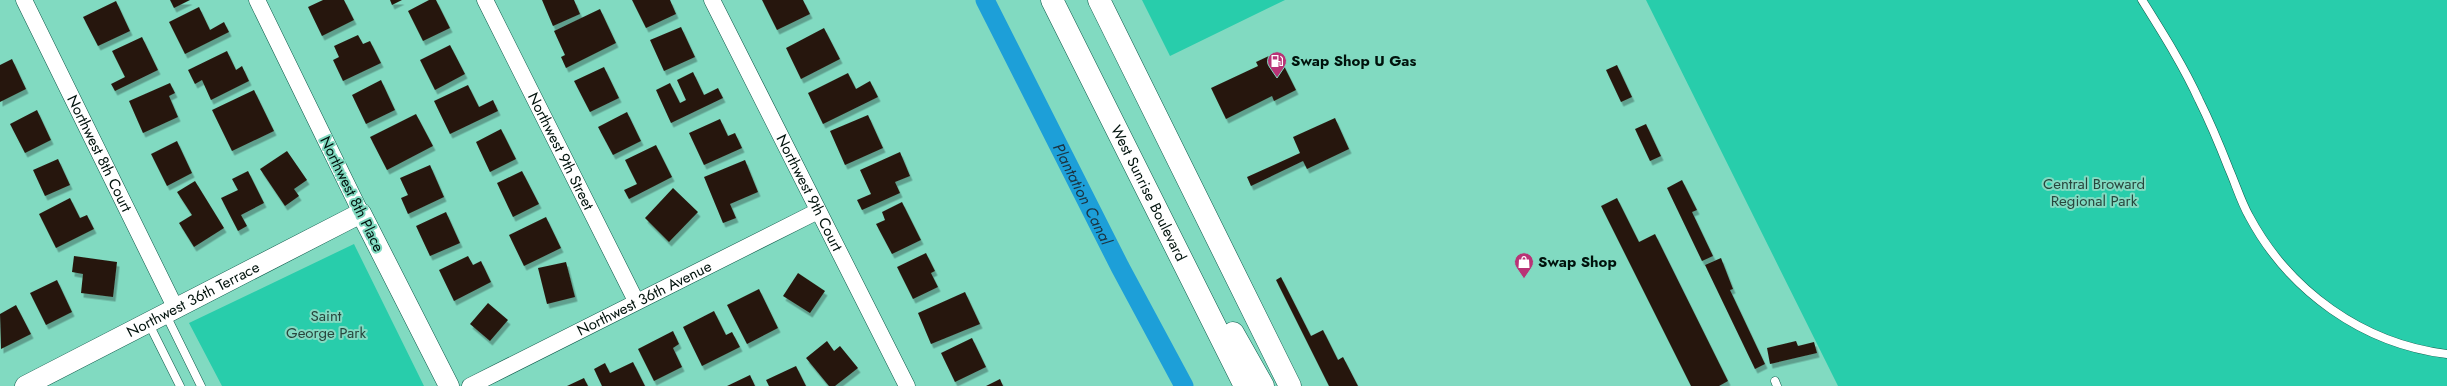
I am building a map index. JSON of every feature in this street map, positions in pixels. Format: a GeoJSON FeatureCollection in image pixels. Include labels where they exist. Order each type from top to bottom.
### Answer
{"type":"FeatureCollection","features":[{"type":"Feature","properties":{"kind":"main road","name":"West Sunrise Boulevard"},"geometry":{"type":"LineString","coordinates":[[1052,0],[1245,386]]}},
{"type":"Feature","properties":{"kind":"main road"},"geometry":{"type":"LineString","coordinates":[[1099,0],[1290,386]]}},
{"type":"Feature","properties":{"kind":"main road"},"geometry":{"type":"LineString","coordinates":[[1213,322],[1230,331],[1236,337],[1263,386]]}},
{"type":"Feature","properties":{"kind":"street","name":"Northwest 8th Court"},"geometry":{"type":"LineString","coordinates":[[24,0],[162,314]]}},
{"type":"Feature","properties":{"kind":"street","name":"Northwest 8th Place"},"geometry":{"type":"LineString","coordinates":[[257,0],[361,213],[448,386]]}},
{"type":"Feature","properties":{"kind":"street","name":"Northwest 9th Street"},"geometry":{"type":"LineString","coordinates":[[485,0],[636,301]]}},
{"type":"Feature","properties":{"kind":"street","name":"Northwest 9th Court"},"geometry":{"type":"LineString","coordinates":[[712,0],[907,386]]}},
{"type":"Feature","properties":{"kind":"street","name":"Northwest 36th Avenue"},"geometry":{"type":"LineString","coordinates":[[470,386],[636,301],[818,211]]}},
{"type":"Feature","properties":{"kind":"street","name":"Northwest 36th Terrace"},"geometry":{"type":"LineString","coordinates":[[26,386],[162,314],[361,213]]}},
{"type":"Feature","properties":{"kind":"lane"},"geometry":{"type":"LineString","coordinates":[[2142,0],[2198,98],[2248,215],[2264,243],[2291,276],[2320,302],[2361,328],[2396,343],[2447,354]]}},
{"type":"Feature","properties":{"kind":"lane"},"geometry":{"type":"LineString","coordinates":[[162,314],[180,386]]}},
{"type":"Feature","properties":{"kind":"lane"},"geometry":{"type":"LineString","coordinates":[[162,314],[201,386]]}},
{"type":"Feature","properties":{"kind":"green space"},"geometry":{"type":"Polygon","coordinates":[[[1142,0],[1285,0],[1170,56],[1142,0]]]}},
{"type":"Feature","properties":{"kind":"green space","name":"Central Broward Regional Park"},"geometry":{"type":"Polygon","coordinates":[[[1646,0],[2447,0],[2447,386],[1838,386],[1646,0]]]}},
{"type":"Feature","properties":{"kind":"green space","name":"Saint George Park"},"geometry":{"type":"Polygon","coordinates":[[[354,244],[424,386],[222,386],[189,323],[354,244]]]}},
{"type":"Feature","properties":{"kind":"building"},"geometry":{"type":"Polygon","coordinates":[[[170,0],[190,0],[174,8],[170,0]]]}},
{"type":"Feature","properties":{"kind":"building"},"geometry":{"type":"Polygon","coordinates":[[[323,0],[344,0],[354,20],[322,36],[308,7],[323,0]]]}},
{"type":"Feature","properties":{"kind":"building"},"geometry":{"type":"Polygon","coordinates":[[[390,0],[402,0],[392,5],[390,0]]]}},
{"type":"Feature","properties":{"kind":"building"},"geometry":{"type":"Polygon","coordinates":[[[429,0],[436,0],[450,28],[423,41],[408,11],[429,0]]]}},
{"type":"Feature","properties":{"kind":"building"},"geometry":{"type":"Polygon","coordinates":[[[542,0],[574,0],[580,14],[553,26],[542,0]]]}},
{"type":"Feature","properties":{"kind":"building"},"geometry":{"type":"Polygon","coordinates":[[[632,0],[670,0],[676,14],[646,28],[632,0]]]}},
{"type":"Feature","properties":{"kind":"building"},"geometry":{"type":"Polygon","coordinates":[[[762,0],[803,0],[810,14],[777,30],[762,0]]]}},
{"type":"Feature","properties":{"kind":"building"},"geometry":{"type":"Polygon","coordinates":[[[116,1],[130,31],[98,46],[83,17],[116,1]]]}},
{"type":"Feature","properties":{"kind":"building"},"geometry":{"type":"Polygon","coordinates":[[[199,7],[210,30],[224,22],[229,32],[185,54],[169,22],[199,7]]]}},
{"type":"Feature","properties":{"kind":"building"},"geometry":{"type":"Polygon","coordinates":[[[600,9],[616,43],[566,68],[561,57],[565,55],[554,31],[600,9]]]}},
{"type":"Feature","properties":{"kind":"building"},"geometry":{"type":"Polygon","coordinates":[[[681,27],[695,57],[664,71],[650,40],[681,27]]]}},
{"type":"Feature","properties":{"kind":"building"},"geometry":{"type":"Polygon","coordinates":[[[824,28],[840,59],[801,79],[786,48],[824,28]]]}},
{"type":"Feature","properties":{"kind":"building"},"geometry":{"type":"Polygon","coordinates":[[[358,35],[363,44],[370,41],[381,63],[343,81],[333,60],[339,57],[334,46],[358,35]]]}},
{"type":"Feature","properties":{"kind":"building"},"geometry":{"type":"Polygon","coordinates":[[[142,37],[158,70],[115,91],[111,84],[125,77],[112,51],[142,37]]]}},
{"type":"Feature","properties":{"kind":"building"},"geometry":{"type":"Polygon","coordinates":[[[450,45],[465,74],[435,90],[420,60],[450,45]]]}},
{"type":"Feature","properties":{"kind":"building"},"geometry":{"type":"Polygon","coordinates":[[[227,51],[236,70],[242,66],[249,81],[211,100],[202,80],[195,84],[188,70],[227,51]]]}},
{"type":"Feature","properties":{"kind":"building"},"geometry":{"type":"Polygon","coordinates":[[[1277,52],[1296,90],[1274,101],[1272,96],[1226,119],[1211,88],[1258,66],[1256,62],[1277,52]]]}},
{"type":"Feature","properties":{"kind":"building"},"geometry":{"type":"Polygon","coordinates":[[[12,59],[26,89],[0,102],[0,65],[12,59]]]}},
{"type":"Feature","properties":{"kind":"building"},"geometry":{"type":"Polygon","coordinates":[[[1617,65],[1632,97],[1621,102],[1606,70],[1617,65]]]}},
{"type":"Feature","properties":{"kind":"building"},"geometry":{"type":"Polygon","coordinates":[[[604,67],[619,98],[590,112],[574,81],[604,67]]]}},
{"type":"Feature","properties":{"kind":"building"},"geometry":{"type":"Polygon","coordinates":[[[693,72],[704,95],[718,88],[723,98],[671,123],[656,90],[670,83],[680,103],[686,100],[677,80],[693,72]]]}},
{"type":"Feature","properties":{"kind":"building"},"geometry":{"type":"Polygon","coordinates":[[[848,73],[856,89],[870,81],[878,97],[823,124],[808,93],[848,73]]]}},
{"type":"Feature","properties":{"kind":"building"},"geometry":{"type":"Polygon","coordinates":[[[381,80],[395,110],[366,124],[352,95],[381,80]]]}},
{"type":"Feature","properties":{"kind":"building"},"geometry":{"type":"Polygon","coordinates":[[[170,83],[175,93],[169,96],[178,117],[143,133],[129,101],[170,83]]]}},
{"type":"Feature","properties":{"kind":"building"},"geometry":{"type":"Polygon","coordinates":[[[468,85],[479,107],[493,100],[498,111],[450,134],[434,101],[468,85]]]}},
{"type":"Feature","properties":{"kind":"building"},"geometry":{"type":"Polygon","coordinates":[[[254,90],[274,131],[232,151],[212,110],[254,90]]]}},
{"type":"Feature","properties":{"kind":"building"},"geometry":{"type":"Polygon","coordinates":[[[37,110],[51,140],[25,153],[10,124],[37,110]]]}},
{"type":"Feature","properties":{"kind":"building"},"geometry":{"type":"Polygon","coordinates":[[[627,112],[641,141],[613,155],[598,127],[627,112]]]}},
{"type":"Feature","properties":{"kind":"building"},"geometry":{"type":"Polygon","coordinates":[[[416,114],[433,146],[387,170],[370,137],[416,114]]]}},
{"type":"Feature","properties":{"kind":"building"},"geometry":{"type":"Polygon","coordinates":[[[868,115],[883,148],[845,165],[830,131],[868,115]]]}},
{"type":"Feature","properties":{"kind":"building"},"geometry":{"type":"Polygon","coordinates":[[[1335,118],[1349,149],[1307,169],[1303,161],[1251,186],[1247,177],[1300,153],[1293,137],[1335,118]]]}},
{"type":"Feature","properties":{"kind":"building"},"geometry":{"type":"Polygon","coordinates":[[[720,119],[728,136],[735,133],[742,148],[704,165],[689,133],[720,119]]]}},
{"type":"Feature","properties":{"kind":"building"},"geometry":{"type":"Polygon","coordinates":[[[1646,124],[1661,156],[1650,161],[1635,129],[1646,124]]]}},
{"type":"Feature","properties":{"kind":"building"},"geometry":{"type":"Polygon","coordinates":[[[501,129],[516,159],[490,172],[476,142],[501,129]]]}},
{"type":"Feature","properties":{"kind":"building"},"geometry":{"type":"Polygon","coordinates":[[[177,141],[192,173],[167,186],[151,154],[177,141]]]}},
{"type":"Feature","properties":{"kind":"building"},"geometry":{"type":"Polygon","coordinates":[[[656,145],[672,177],[629,199],[624,190],[637,184],[625,160],[656,145]]]}},
{"type":"Feature","properties":{"kind":"building"},"geometry":{"type":"Polygon","coordinates":[[[287,151],[307,180],[294,189],[299,196],[285,206],[260,169],[287,151]]]}},
{"type":"Feature","properties":{"kind":"building"},"geometry":{"type":"Polygon","coordinates":[[[900,152],[910,176],[895,182],[900,193],[862,210],[857,200],[871,194],[860,170],[900,152]]]}},
{"type":"Feature","properties":{"kind":"building"},"geometry":{"type":"Polygon","coordinates":[[[58,159],[70,185],[45,196],[33,170],[58,159]]]}},
{"type":"Feature","properties":{"kind":"building"},"geometry":{"type":"Polygon","coordinates":[[[745,160],[758,192],[730,204],[736,218],[723,223],[704,177],[745,160]]]}},
{"type":"Feature","properties":{"kind":"building"},"geometry":{"type":"Polygon","coordinates":[[[430,165],[444,197],[408,214],[401,198],[408,195],[400,178],[430,165]]]}},
{"type":"Feature","properties":{"kind":"building"},"geometry":{"type":"Polygon","coordinates":[[[248,171],[264,203],[241,215],[247,226],[238,231],[221,198],[238,190],[232,179],[248,171]]]}},
{"type":"Feature","properties":{"kind":"building"},"geometry":{"type":"Polygon","coordinates":[[[522,171],[539,204],[513,217],[497,183],[522,171]]]}},
{"type":"Feature","properties":{"kind":"building"},"geometry":{"type":"Polygon","coordinates":[[[1682,180],[1697,210],[1692,212],[1713,256],[1702,261],[1667,188],[1682,180]]]}},
{"type":"Feature","properties":{"kind":"building"},"geometry":{"type":"Polygon","coordinates":[[[195,181],[224,228],[194,247],[179,223],[192,215],[177,192],[195,181]]]}},
{"type":"Feature","properties":{"kind":"building"},"geometry":{"type":"Polygon","coordinates":[[[673,188],[698,212],[669,242],[645,218],[673,188]]]}},
{"type":"Feature","properties":{"kind":"building"},"geometry":{"type":"Polygon","coordinates":[[[70,198],[80,218],[87,215],[94,229],[56,248],[39,214],[70,198]]]}},
{"type":"Feature","properties":{"kind":"building"},"geometry":{"type":"Polygon","coordinates":[[[1617,198],[1639,242],[1655,234],[1728,381],[1719,386],[1691,386],[1601,206],[1617,198]]]}},
{"type":"Feature","properties":{"kind":"building"},"geometry":{"type":"Polygon","coordinates":[[[902,202],[921,240],[892,254],[876,224],[885,220],[882,212],[902,202]]]}},
{"type":"Feature","properties":{"kind":"building"},"geometry":{"type":"Polygon","coordinates":[[[446,212],[460,243],[430,256],[416,226],[446,212]]]}},
{"type":"Feature","properties":{"kind":"building"},"geometry":{"type":"Polygon","coordinates":[[[546,217],[561,248],[524,266],[509,235],[546,217]]]}},
{"type":"Feature","properties":{"kind":"building"},"geometry":{"type":"Polygon","coordinates":[[[926,253],[935,271],[931,273],[938,287],[913,299],[897,267],[926,253]]]}},
{"type":"Feature","properties":{"kind":"building"},"geometry":{"type":"Polygon","coordinates":[[[74,256],[117,262],[113,297],[81,293],[83,274],[72,272],[74,256]]]}},
{"type":"Feature","properties":{"kind":"building"},"geometry":{"type":"Polygon","coordinates":[[[468,256],[473,265],[481,261],[491,282],[454,301],[439,270],[468,256]]]}},
{"type":"Feature","properties":{"kind":"building"},"geometry":{"type":"Polygon","coordinates":[[[1721,258],[1733,289],[1730,290],[1765,364],[1755,369],[1705,265],[1721,258]]]}},
{"type":"Feature","properties":{"kind":"building"},"geometry":{"type":"Polygon","coordinates":[[[566,262],[575,297],[547,304],[538,268],[566,262]]]}},
{"type":"Feature","properties":{"kind":"building"},"geometry":{"type":"Polygon","coordinates":[[[798,273],[825,291],[810,313],[783,296],[798,273]]]}},
{"type":"Feature","properties":{"kind":"building"},"geometry":{"type":"Polygon","coordinates":[[[1281,277],[1311,336],[1323,330],[1338,360],[1343,357],[1358,386],[1329,386],[1276,280],[1281,277]]]}},
{"type":"Feature","properties":{"kind":"building"},"geometry":{"type":"Polygon","coordinates":[[[57,280],[72,312],[46,325],[30,293],[57,280]]]}},
{"type":"Feature","properties":{"kind":"building"},"geometry":{"type":"Polygon","coordinates":[[[759,289],[778,328],[747,344],[727,305],[759,289]]]}},
{"type":"Feature","properties":{"kind":"building"},"geometry":{"type":"Polygon","coordinates":[[[965,292],[980,324],[931,344],[918,313],[965,292]]]}},
{"type":"Feature","properties":{"kind":"building"},"geometry":{"type":"Polygon","coordinates":[[[488,303],[508,320],[490,341],[470,324],[488,303]]]}},
{"type":"Feature","properties":{"kind":"building"},"geometry":{"type":"Polygon","coordinates":[[[16,305],[31,334],[1,349],[0,314],[16,305]]]}},
{"type":"Feature","properties":{"kind":"building"},"geometry":{"type":"Polygon","coordinates":[[[714,311],[726,335],[732,332],[740,347],[702,366],[683,327],[714,311]]]}},
{"type":"Feature","properties":{"kind":"building"},"geometry":{"type":"Polygon","coordinates":[[[673,331],[679,344],[673,348],[682,367],[654,381],[638,349],[673,331]]]}},
{"type":"Feature","properties":{"kind":"building"},"geometry":{"type":"Polygon","coordinates":[[[972,338],[986,367],[955,382],[941,353],[972,338]]]}},
{"type":"Feature","properties":{"kind":"building"},"geometry":{"type":"Polygon","coordinates":[[[827,341],[834,351],[840,346],[858,368],[835,386],[829,386],[806,358],[827,341]]]}},
{"type":"Feature","properties":{"kind":"building"},"geometry":{"type":"Polygon","coordinates":[[[1796,341],[1798,346],[1814,342],[1817,353],[1770,364],[1767,348],[1796,341]]]}},
{"type":"Feature","properties":{"kind":"building"},"geometry":{"type":"Polygon","coordinates":[[[633,362],[645,386],[602,386],[594,369],[605,363],[610,373],[633,362]]]}},
{"type":"Feature","properties":{"kind":"building"},"geometry":{"type":"Polygon","coordinates":[[[796,366],[806,386],[769,386],[766,380],[796,366]]]}},
{"type":"Feature","properties":{"kind":"building"},"geometry":{"type":"Polygon","coordinates":[[[750,375],[755,386],[727,386],[750,375]]]}},
{"type":"Feature","properties":{"kind":"building"},"geometry":{"type":"Polygon","coordinates":[[[584,378],[588,386],[567,386],[584,378]]]}},
{"type":"Feature","properties":{"kind":"building"},"geometry":{"type":"Polygon","coordinates":[[[1000,379],[1003,386],[986,386],[1000,379]]]}},
{"type":"Feature","properties":{"kind":"waterway","name":"Plantation Canal"},"geometry":{"type":"LineString","coordinates":[[985,0],[1120,267],[1184,386]]}},
{"type":"Feature","properties":{"kind":"place","name":"Swap Shop U Gas"},"geometry":{"type":"Point","coordinates":[1277,78]}},
{"type":"Feature","properties":{"kind":"place","name":"Swap Shop"},"geometry":{"type":"Point","coordinates":[1524,279]}}]}
